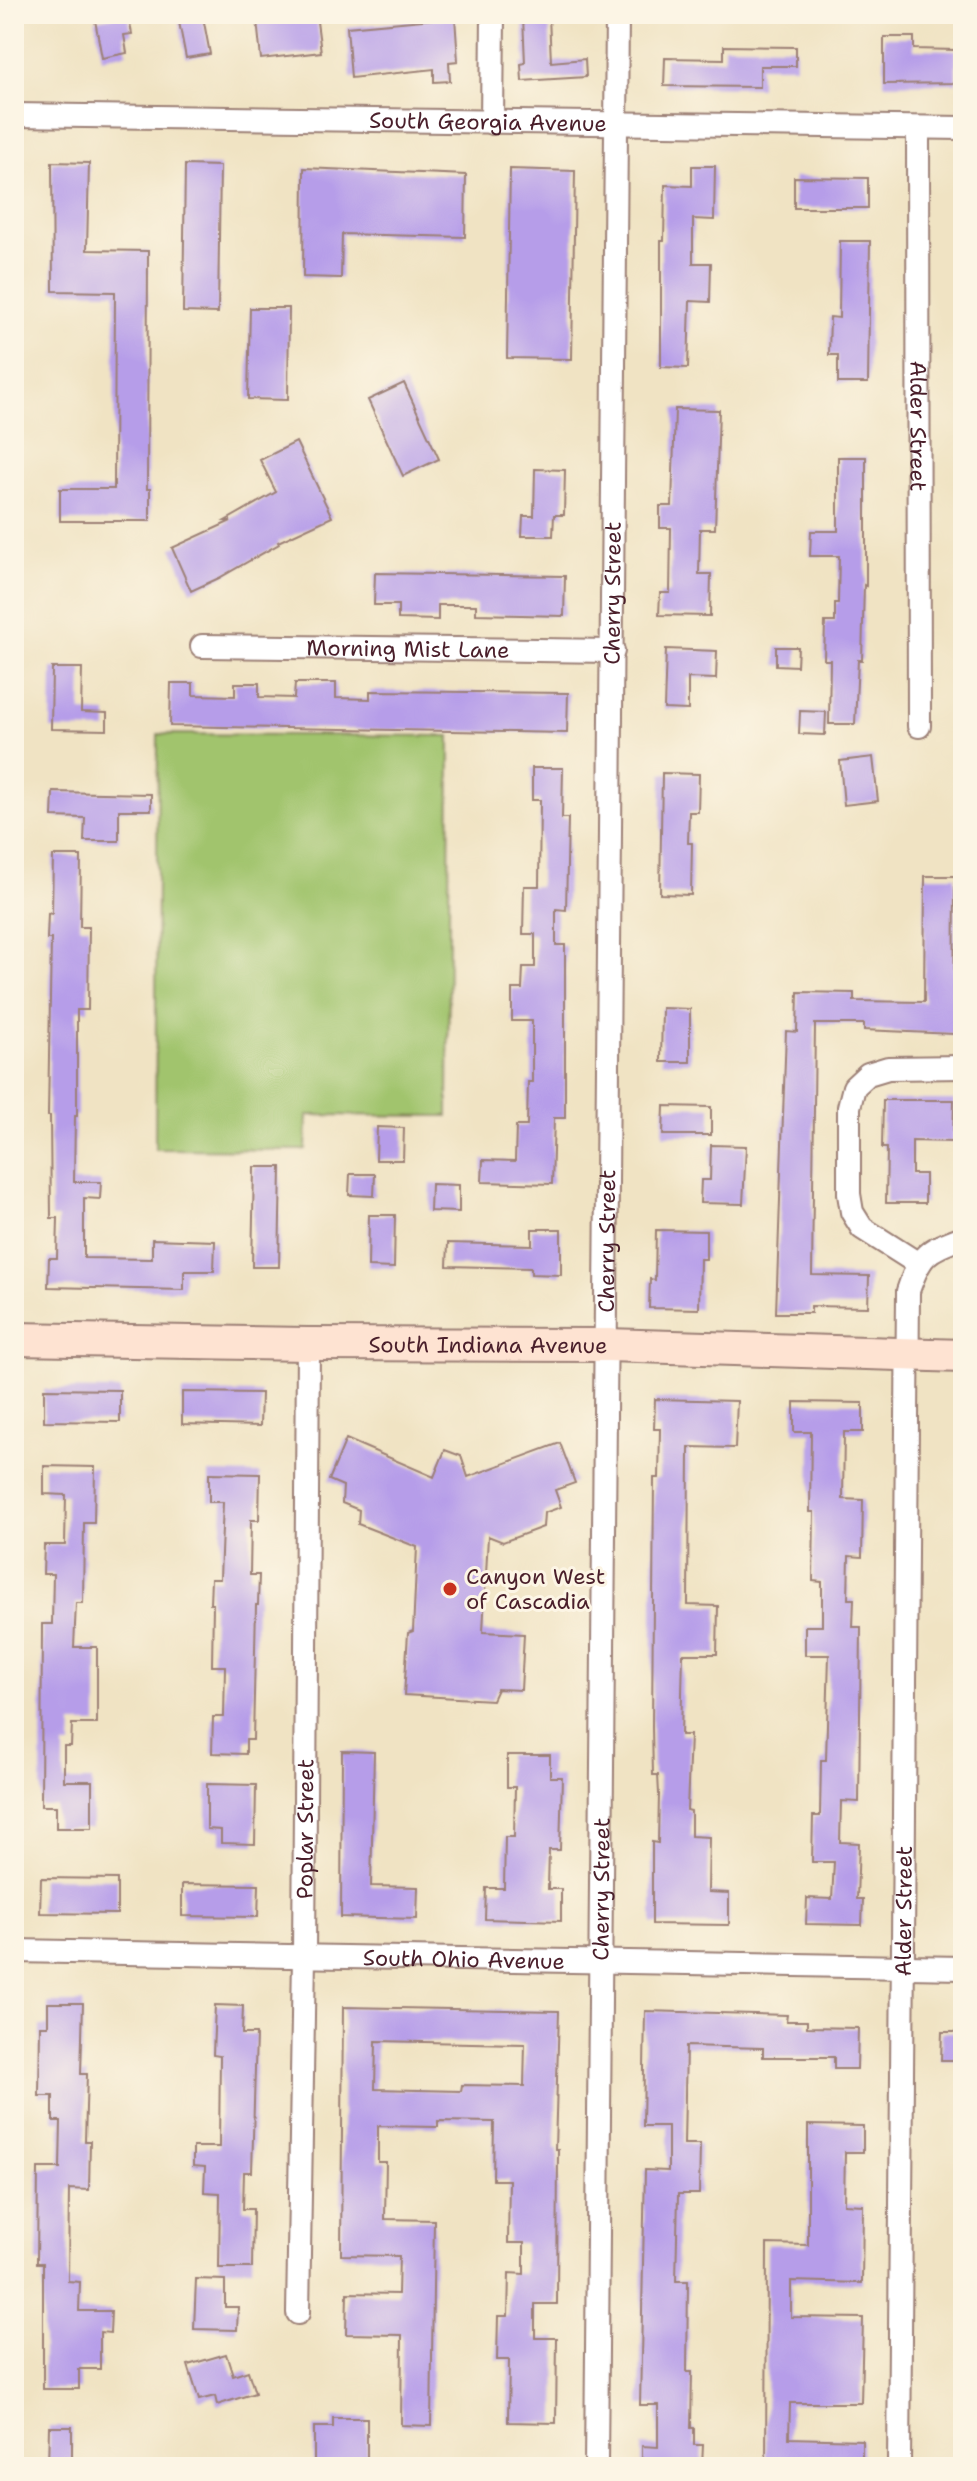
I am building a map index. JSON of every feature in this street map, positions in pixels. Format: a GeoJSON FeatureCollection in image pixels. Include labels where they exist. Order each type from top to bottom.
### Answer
{"type":"FeatureCollection","features":[{"type":"Feature","properties":{"kind":"main road","name":"South Indiana Avenue"},"geometry":{"type":"LineString","coordinates":[[14,1339],[607,1345],[963,1356]]}},
{"type":"Feature","properties":{"kind":"street"},"geometry":{"type":"LineString","coordinates":[[492,123],[493,14]]}},
{"type":"Feature","properties":{"kind":"street","name":"Cherry Street"},"geometry":{"type":"LineString","coordinates":[[596,2467],[617,14]]}},
{"type":"Feature","properties":{"kind":"street","name":"South Georgia Avenue"},"geometry":{"type":"LineString","coordinates":[[14,115],[963,128]]}},
{"type":"Feature","properties":{"kind":"street","name":"Alder Street"},"geometry":{"type":"LineString","coordinates":[[918,128],[919,726]]}},
{"type":"Feature","properties":{"kind":"street","name":"Morning Mist Lane"},"geometry":{"type":"LineString","coordinates":[[202,646],[613,651]]}},
{"type":"Feature","properties":{"kind":"street"},"geometry":{"type":"LineString","coordinates":[[963,1067],[888,1068],[868,1074],[854,1087],[849,1107],[849,1194],[852,1212],[862,1228],[917,1263],[933,1249],[963,1237]]}},
{"type":"Feature","properties":{"kind":"street","name":"Alder Street"},"geometry":{"type":"LineString","coordinates":[[899,2467],[906,1354],[908,1291],[917,1263]]}},
{"type":"Feature","properties":{"kind":"street","name":"Poplar Street"},"geometry":{"type":"LineString","coordinates":[[298,2313],[308,1344]]}},
{"type":"Feature","properties":{"kind":"street","name":"South Ohio Avenue"},"geometry":{"type":"LineString","coordinates":[[14,1951],[963,1968]]}},
{"type":"Feature","properties":{"kind":"green space"},"geometry":{"type":"Polygon","coordinates":[[[158,734],[450,736],[448,1116],[307,1115],[306,1150],[155,1149],[158,734]]]}},
{"type":"Feature","properties":{"kind":"building"},"geometry":{"type":"Polygon","coordinates":[[[128,14],[132,34],[124,35],[127,53],[102,58],[95,20],[128,14]]]}},
{"type":"Feature","properties":{"kind":"building"},"geometry":{"type":"Polygon","coordinates":[[[316,14],[321,52],[261,59],[257,20],[316,14]]]}},
{"type":"Feature","properties":{"kind":"building"},"geometry":{"type":"Polygon","coordinates":[[[549,16],[551,62],[585,59],[586,77],[522,81],[521,64],[525,63],[523,17],[549,16]]]}},
{"type":"Feature","properties":{"kind":"building"},"geometry":{"type":"Polygon","coordinates":[[[203,17],[210,54],[186,58],[179,22],[203,17]]]}},
{"type":"Feature","properties":{"kind":"building"},"geometry":{"type":"Polygon","coordinates":[[[455,17],[458,61],[449,62],[450,81],[434,82],[434,69],[351,78],[347,27],[455,17]]]}},
{"type":"Feature","properties":{"kind":"building"},"geometry":{"type":"Polygon","coordinates":[[[884,37],[914,37],[914,49],[956,50],[956,83],[884,84],[884,37]]]}},
{"type":"Feature","properties":{"kind":"building"},"geometry":{"type":"Polygon","coordinates":[[[724,46],[796,47],[796,66],[760,66],[760,87],[664,86],[665,58],[724,59],[724,46]]]}},
{"type":"Feature","properties":{"kind":"building"},"geometry":{"type":"Polygon","coordinates":[[[52,162],[89,163],[87,250],[148,251],[147,489],[150,489],[150,521],[60,521],[60,489],[114,489],[115,292],[53,291],[52,162]]]}},
{"type":"Feature","properties":{"kind":"building"},"geometry":{"type":"Polygon","coordinates":[[[185,165],[220,166],[218,313],[183,312],[185,165]]]}},
{"type":"Feature","properties":{"kind":"building"},"geometry":{"type":"Polygon","coordinates":[[[692,166],[715,166],[714,220],[693,219],[693,263],[711,263],[710,302],[690,301],[688,368],[661,367],[661,241],[664,241],[665,185],[692,186],[692,166]]]}},
{"type":"Feature","properties":{"kind":"building"},"geometry":{"type":"Polygon","coordinates":[[[304,168],[466,175],[465,237],[342,234],[341,278],[303,277],[304,168]]]}},
{"type":"Feature","properties":{"kind":"building"},"geometry":{"type":"Polygon","coordinates":[[[510,169],[575,171],[572,359],[507,358],[510,169]]]}},
{"type":"Feature","properties":{"kind":"building"},"geometry":{"type":"Polygon","coordinates":[[[794,177],[868,178],[868,208],[794,208],[794,177]]]}},
{"type":"Feature","properties":{"kind":"building"},"geometry":{"type":"Polygon","coordinates":[[[840,241],[870,241],[868,383],[838,383],[838,355],[829,355],[830,317],[839,318],[840,241]]]}},
{"type":"Feature","properties":{"kind":"building"},"geometry":{"type":"Polygon","coordinates":[[[250,308],[289,308],[288,400],[248,399],[250,308]]]}},
{"type":"Feature","properties":{"kind":"building"},"geometry":{"type":"Polygon","coordinates":[[[404,383],[439,459],[403,476],[368,400],[404,383]]]}},
{"type":"Feature","properties":{"kind":"building"},"geometry":{"type":"Polygon","coordinates":[[[675,409],[719,410],[715,529],[700,529],[699,574],[711,574],[710,616],[659,615],[660,593],[670,593],[671,528],[660,528],[660,506],[672,506],[675,409]]]}},
{"type":"Feature","properties":{"kind":"building"},"geometry":{"type":"Polygon","coordinates":[[[296,442],[332,517],[278,542],[219,578],[191,591],[172,548],[231,521],[225,521],[276,492],[260,460],[296,442]]]}},
{"type":"Feature","properties":{"kind":"building"},"geometry":{"type":"Polygon","coordinates":[[[838,457],[866,457],[866,586],[855,724],[829,724],[830,660],[824,660],[825,622],[835,622],[839,556],[810,556],[811,531],[838,531],[838,457]]]}},
{"type":"Feature","properties":{"kind":"building"},"geometry":{"type":"Polygon","coordinates":[[[535,469],[565,470],[564,515],[554,515],[553,536],[522,536],[523,516],[534,516],[535,469]]]}},
{"type":"Feature","properties":{"kind":"building"},"geometry":{"type":"Polygon","coordinates":[[[375,573],[565,576],[564,616],[476,614],[476,605],[438,605],[438,620],[398,619],[398,605],[374,605],[375,573]]]}},
{"type":"Feature","properties":{"kind":"building"},"geometry":{"type":"Polygon","coordinates":[[[776,647],[798,647],[797,666],[776,665],[776,647]]]}},
{"type":"Feature","properties":{"kind":"building"},"geometry":{"type":"Polygon","coordinates":[[[666,649],[717,651],[716,679],[688,678],[688,710],[664,709],[666,649]]]}},
{"type":"Feature","properties":{"kind":"building"},"geometry":{"type":"Polygon","coordinates":[[[52,668],[82,668],[81,712],[107,713],[107,730],[51,729],[52,668]]]}},
{"type":"Feature","properties":{"kind":"building"},"geometry":{"type":"Polygon","coordinates":[[[171,683],[193,683],[193,695],[235,696],[235,683],[259,683],[259,697],[294,698],[295,683],[336,683],[336,698],[370,699],[370,691],[568,693],[567,733],[170,726],[171,683]]]}},
{"type":"Feature","properties":{"kind":"building"},"geometry":{"type":"Polygon","coordinates":[[[800,711],[826,712],[825,735],[799,734],[800,711]]]}},
{"type":"Feature","properties":{"kind":"building"},"geometry":{"type":"Polygon","coordinates":[[[873,757],[878,801],[844,805],[840,761],[873,757]]]}},
{"type":"Feature","properties":{"kind":"building"},"geometry":{"type":"Polygon","coordinates":[[[532,768],[563,768],[562,818],[568,818],[566,910],[556,909],[556,945],[565,945],[565,1118],[554,1118],[552,1184],[482,1182],[483,1160],[515,1161],[516,1126],[527,1126],[528,1082],[532,1082],[532,1021],[512,1021],[512,989],[522,989],[523,967],[535,967],[535,934],[523,934],[524,886],[539,886],[540,800],[532,800],[532,768]]]}},
{"type":"Feature","properties":{"kind":"building"},"geometry":{"type":"Polygon","coordinates":[[[662,773],[699,774],[698,812],[689,812],[691,895],[660,894],[662,773]]]}},
{"type":"Feature","properties":{"kind":"building"},"geometry":{"type":"Polygon","coordinates":[[[53,792],[151,794],[151,810],[119,810],[119,841],[84,841],[85,818],[52,817],[53,792]]]}},
{"type":"Feature","properties":{"kind":"building"},"geometry":{"type":"Polygon","coordinates":[[[53,856],[81,856],[80,927],[89,927],[88,1010],[77,1010],[74,1182],[101,1182],[100,1199],[84,1198],[84,1258],[152,1259],[152,1239],[215,1241],[214,1271],[184,1271],[184,1290],[48,1287],[49,1258],[57,1258],[58,1218],[51,1218],[48,1116],[51,939],[47,939],[48,913],[52,914],[53,856]]]}},
{"type":"Feature","properties":{"kind":"building"},"geometry":{"type":"Polygon","coordinates":[[[925,876],[955,876],[954,1034],[864,1030],[864,1024],[815,1024],[812,1275],[869,1276],[868,1307],[811,1306],[811,1313],[776,1313],[786,1031],[797,1032],[798,992],[854,993],[854,1001],[924,1002],[925,876]]]}},
{"type":"Feature","properties":{"kind":"building"},"geometry":{"type":"Polygon","coordinates":[[[662,1008],[690,1009],[690,1062],[661,1062],[662,1008]]]}},
{"type":"Feature","properties":{"kind":"building"},"geometry":{"type":"Polygon","coordinates":[[[883,1100],[954,1100],[953,1142],[912,1141],[912,1174],[925,1174],[925,1203],[886,1203],[887,1148],[882,1148],[883,1100]]]}},
{"type":"Feature","properties":{"kind":"building"},"geometry":{"type":"Polygon","coordinates":[[[664,1106],[711,1107],[711,1135],[663,1135],[664,1106]]]}},
{"type":"Feature","properties":{"kind":"building"},"geometry":{"type":"Polygon","coordinates":[[[377,1127],[404,1128],[403,1160],[376,1160],[377,1127]]]}},
{"type":"Feature","properties":{"kind":"building"},"geometry":{"type":"Polygon","coordinates":[[[711,1145],[746,1146],[743,1204],[700,1203],[701,1180],[710,1180],[711,1145]]]}},
{"type":"Feature","properties":{"kind":"building"},"geometry":{"type":"Polygon","coordinates":[[[254,1167],[281,1167],[279,1267],[252,1267],[254,1167]]]}},
{"type":"Feature","properties":{"kind":"building"},"geometry":{"type":"Polygon","coordinates":[[[350,1174],[375,1174],[374,1196],[349,1195],[350,1174]]]}},
{"type":"Feature","properties":{"kind":"building"},"geometry":{"type":"Polygon","coordinates":[[[431,1184],[459,1185],[459,1212],[430,1211],[431,1184]]]}},
{"type":"Feature","properties":{"kind":"building"},"geometry":{"type":"Polygon","coordinates":[[[369,1215],[395,1215],[394,1268],[368,1267],[369,1215]]]}},
{"type":"Feature","properties":{"kind":"building"},"geometry":{"type":"Polygon","coordinates":[[[532,1229],[561,1229],[561,1275],[531,1274],[531,1268],[447,1266],[448,1243],[532,1245],[532,1229]]]}},
{"type":"Feature","properties":{"kind":"building"},"geometry":{"type":"Polygon","coordinates":[[[656,1230],[706,1231],[706,1259],[700,1259],[699,1309],[649,1308],[650,1279],[655,1280],[656,1230]]]}},
{"type":"Feature","properties":{"kind":"building"},"geometry":{"type":"Polygon","coordinates":[[[44,1389],[120,1390],[120,1422],[44,1421],[44,1389]]]}},
{"type":"Feature","properties":{"kind":"building"},"geometry":{"type":"Polygon","coordinates":[[[182,1392],[261,1393],[260,1426],[182,1424],[182,1392]]]}},
{"type":"Feature","properties":{"kind":"building"},"geometry":{"type":"Polygon","coordinates":[[[655,1399],[737,1401],[735,1448],[689,1447],[688,1605],[718,1606],[717,1654],[683,1654],[681,1735],[690,1735],[687,1810],[691,1811],[691,1836],[709,1837],[708,1892],[729,1893],[729,1925],[652,1924],[652,1842],[658,1843],[659,1794],[658,1775],[653,1775],[652,1727],[654,1478],[659,1478],[660,1429],[654,1429],[655,1399]]]}},
{"type":"Feature","properties":{"kind":"building"},"geometry":{"type":"Polygon","coordinates":[[[794,1402],[863,1403],[863,1432],[844,1432],[843,1499],[863,1500],[862,1557],[849,1556],[848,1599],[854,1599],[853,1627],[861,1627],[859,1802],[841,1801],[840,1842],[859,1843],[857,1899],[863,1899],[862,1925],[806,1924],[807,1898],[832,1899],[834,1862],[812,1862],[813,1816],[820,1816],[821,1760],[826,1760],[829,1655],[805,1655],[805,1626],[822,1626],[822,1582],[813,1581],[811,1432],[794,1432],[794,1402]]]}},
{"type":"Feature","properties":{"kind":"building","name":"Canyon West of Cascadia"},"geometry":{"type":"Polygon","coordinates":[[[346,1439],[434,1477],[445,1450],[461,1456],[468,1477],[560,1443],[575,1483],[555,1490],[561,1507],[544,1513],[543,1527],[503,1542],[488,1536],[483,1632],[524,1634],[521,1690],[497,1689],[492,1700],[404,1695],[408,1633],[413,1631],[417,1547],[358,1524],[359,1510],[342,1503],[343,1486],[329,1480],[346,1439]]]}},
{"type":"Feature","properties":{"kind":"building"},"geometry":{"type":"Polygon","coordinates":[[[44,1466],[95,1467],[94,1523],[84,1523],[83,1603],[76,1603],[74,1647],[97,1647],[97,1724],[72,1724],[71,1746],[64,1746],[64,1781],[92,1781],[92,1828],[56,1828],[56,1806],[41,1806],[42,1624],[52,1624],[53,1574],[43,1574],[44,1545],[65,1545],[66,1495],[44,1494],[44,1466]]]}},
{"type":"Feature","properties":{"kind":"building"},"geometry":{"type":"Polygon","coordinates":[[[209,1473],[260,1474],[259,1520],[251,1520],[250,1575],[259,1575],[253,1740],[246,1740],[246,1754],[212,1753],[213,1717],[224,1717],[225,1666],[212,1666],[211,1579],[220,1579],[223,1502],[209,1502],[209,1473]]]}},
{"type":"Feature","properties":{"kind":"building"},"geometry":{"type":"Polygon","coordinates":[[[342,1751],[374,1752],[371,1886],[418,1887],[417,1919],[341,1917],[342,1751]]]}},
{"type":"Feature","properties":{"kind":"building"},"geometry":{"type":"Polygon","coordinates":[[[507,1755],[550,1755],[550,1777],[562,1777],[560,1850],[549,1850],[548,1889],[561,1889],[561,1921],[485,1919],[486,1888],[504,1888],[505,1837],[514,1837],[515,1787],[507,1787],[507,1755]]]}},
{"type":"Feature","properties":{"kind":"building"},"geometry":{"type":"Polygon","coordinates":[[[207,1784],[256,1785],[255,1844],[221,1843],[221,1830],[207,1829],[207,1784]]]}},
{"type":"Feature","properties":{"kind":"building"},"geometry":{"type":"Polygon","coordinates":[[[41,1878],[117,1879],[117,1914],[40,1913],[41,1878]]]}},
{"type":"Feature","properties":{"kind":"building"},"geometry":{"type":"Polygon","coordinates":[[[182,1884],[259,1885],[258,1917],[182,1916],[182,1884]]]}},
{"type":"Feature","properties":{"kind":"building"},"geometry":{"type":"Polygon","coordinates":[[[48,2003],[83,2003],[81,2074],[87,2074],[85,2141],[90,2141],[89,2190],[69,2189],[68,2281],[80,2282],[79,2311],[111,2311],[110,2333],[100,2332],[100,2369],[79,2369],[79,2389],[43,2389],[43,2263],[37,2263],[38,2168],[60,2168],[61,2121],[53,2121],[53,2096],[39,2096],[40,2026],[48,2026],[48,2003]]]}},
{"type":"Feature","properties":{"kind":"building"},"geometry":{"type":"Polygon","coordinates":[[[215,2005],[243,2006],[242,2034],[256,2034],[252,2172],[244,2172],[243,2209],[253,2209],[252,2268],[219,2268],[220,2193],[204,2192],[205,2167],[193,2166],[193,2147],[219,2147],[220,2056],[213,2055],[215,2005]]]}},
{"type":"Feature","properties":{"kind":"building"},"geometry":{"type":"Polygon","coordinates":[[[343,2007],[559,2011],[555,2149],[558,2149],[557,2304],[535,2304],[535,2338],[557,2338],[556,2423],[508,2422],[509,2360],[497,2360],[498,2316],[508,2316],[509,2273],[524,2274],[524,2243],[508,2243],[509,2180],[493,2180],[494,2122],[438,2121],[438,2127],[378,2126],[378,2162],[386,2162],[385,2219],[434,2220],[431,2426],[401,2425],[402,2335],[346,2334],[347,2293],[398,2294],[399,2256],[341,2255],[343,2007]],[[376,2041],[375,2089],[461,2091],[462,2085],[524,2086],[525,2044],[376,2041]]]}},
{"type":"Feature","properties":{"kind":"building"},"geometry":{"type":"Polygon","coordinates":[[[645,2011],[787,2015],[786,2021],[807,2021],[807,2027],[858,2028],[857,2069],[834,2069],[834,2057],[763,2057],[763,2048],[686,2046],[684,2144],[700,2144],[699,2194],[678,2194],[676,2281],[688,2281],[687,2372],[692,2372],[691,2428],[694,2428],[694,2445],[703,2445],[702,2467],[642,2467],[642,2446],[658,2447],[658,2405],[640,2405],[645,2170],[668,2171],[668,2126],[643,2126],[645,2011]]]}},
{"type":"Feature","properties":{"kind":"building"},"geometry":{"type":"Polygon","coordinates":[[[942,2032],[963,2032],[963,2060],[941,2060],[942,2032]]]}},
{"type":"Feature","properties":{"kind":"building"},"geometry":{"type":"Polygon","coordinates":[[[808,2125],[863,2126],[863,2152],[845,2152],[844,2204],[863,2205],[862,2283],[791,2281],[791,2317],[863,2318],[861,2403],[790,2403],[789,2438],[862,2440],[862,2467],[766,2467],[767,2244],[808,2245],[808,2125]]]}},
{"type":"Feature","properties":{"kind":"building"},"geometry":{"type":"Polygon","coordinates":[[[196,2279],[225,2280],[225,2307],[238,2307],[237,2330],[194,2329],[196,2279]]]}},
{"type":"Feature","properties":{"kind":"building"},"geometry":{"type":"Polygon","coordinates":[[[226,2354],[233,2376],[248,2371],[255,2393],[217,2405],[215,2396],[199,2400],[188,2365],[226,2354]]]}},
{"type":"Feature","properties":{"kind":"building"},"geometry":{"type":"Polygon","coordinates":[[[333,2418],[367,2418],[367,2467],[314,2467],[314,2427],[333,2427],[333,2418]]]}},
{"type":"Feature","properties":{"kind":"building"},"geometry":{"type":"Polygon","coordinates":[[[49,2427],[72,2427],[72,2467],[48,2467],[49,2427]]]}},
{"type":"Feature","properties":{"kind":"place","name":"Canyon West of Cascadia"},"geometry":{"type":"Point","coordinates":[450,1589]}}]}
